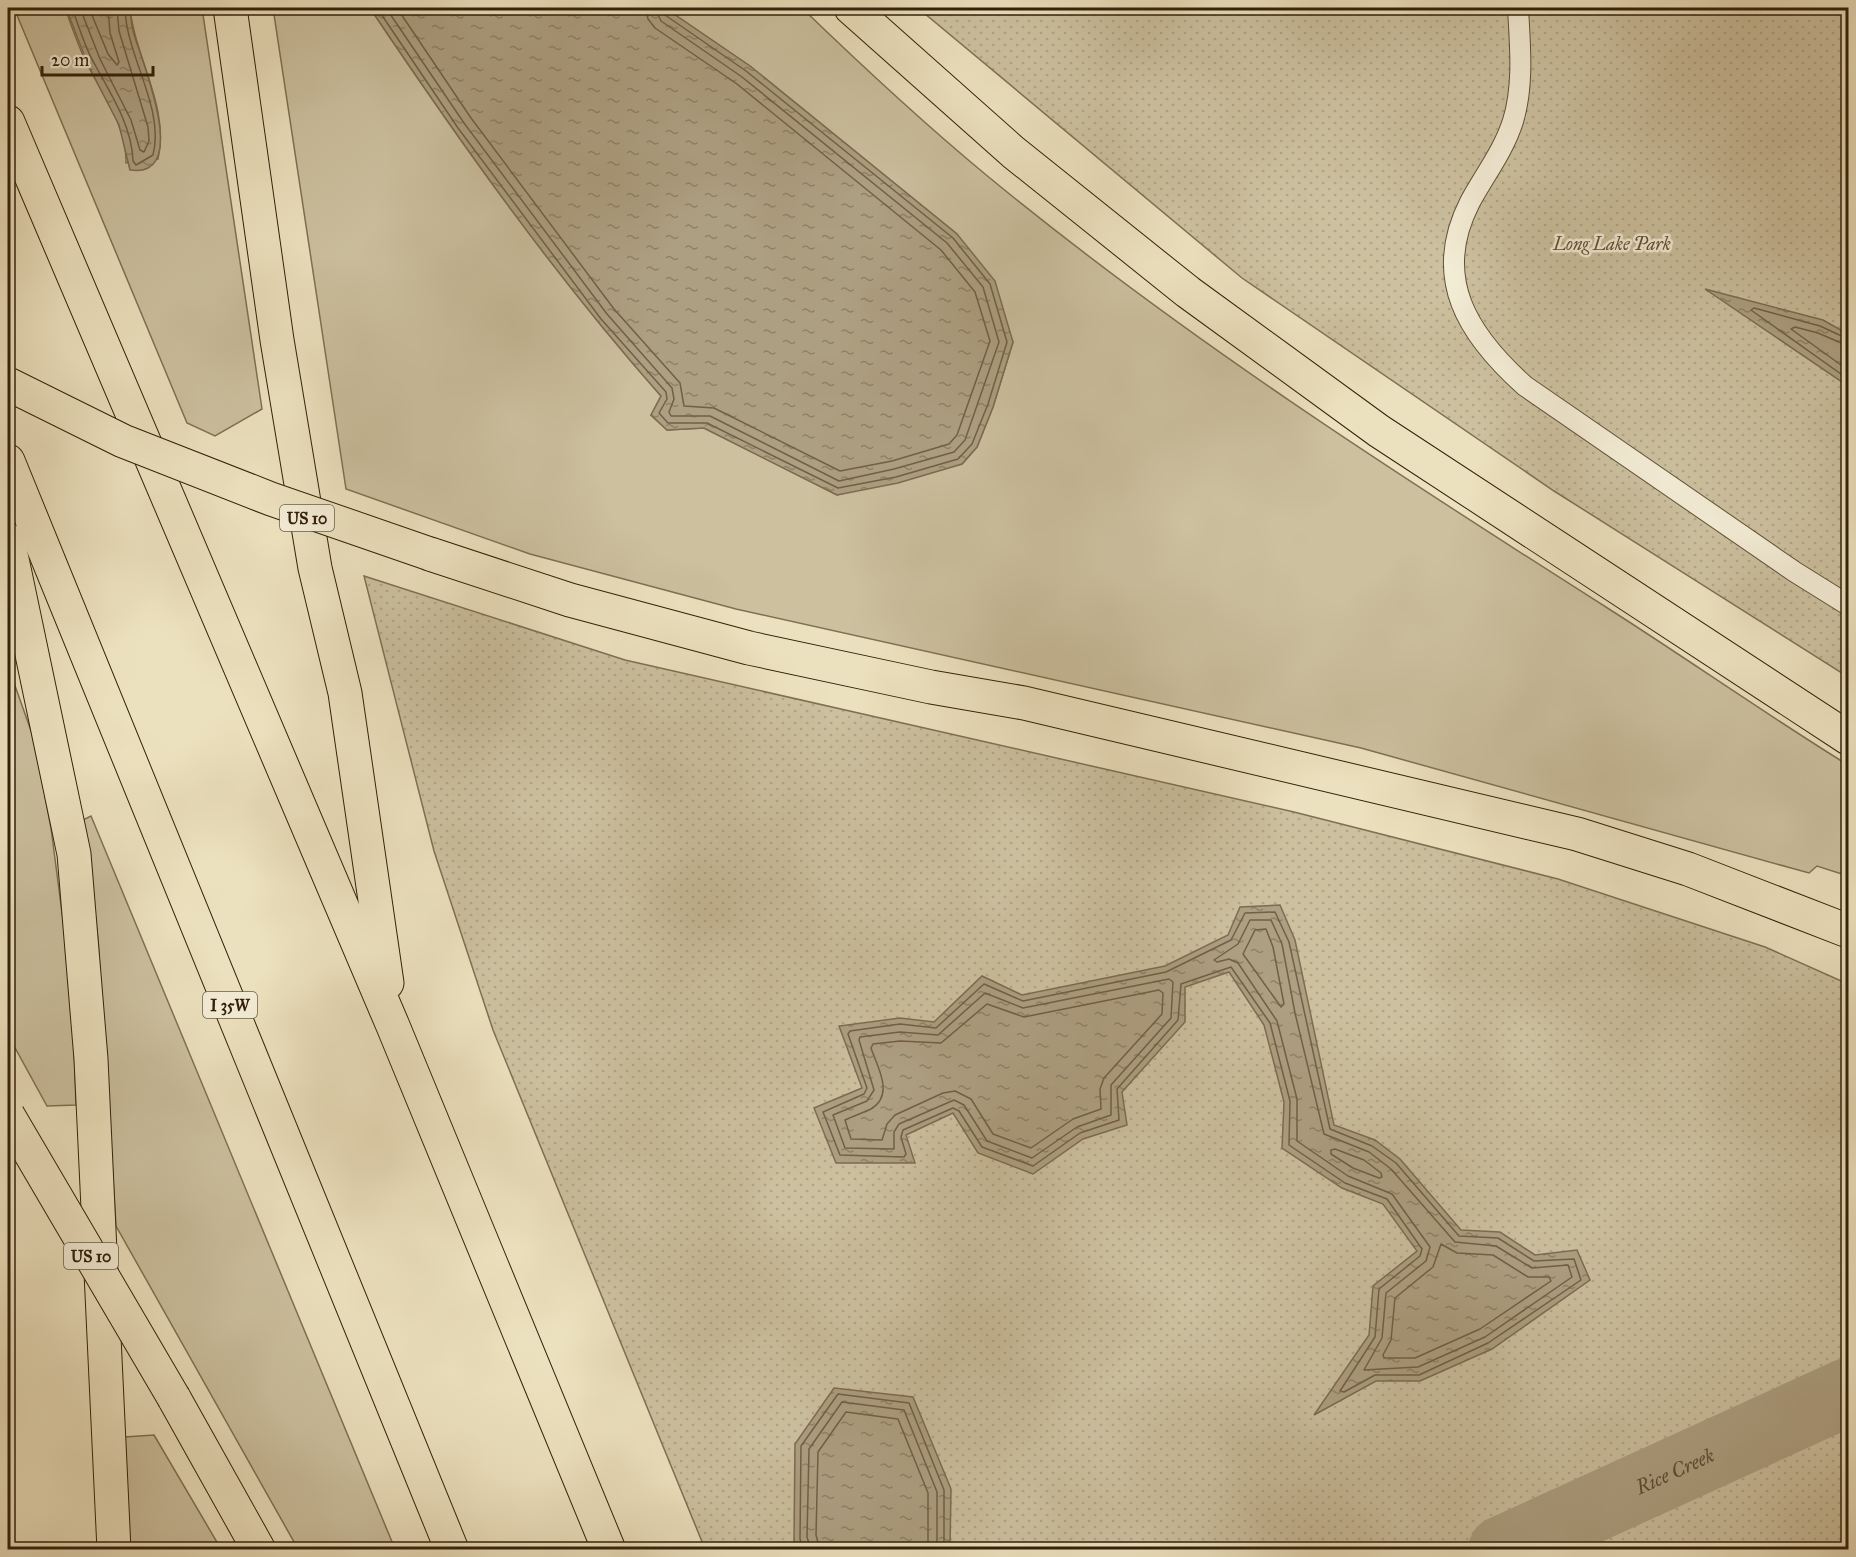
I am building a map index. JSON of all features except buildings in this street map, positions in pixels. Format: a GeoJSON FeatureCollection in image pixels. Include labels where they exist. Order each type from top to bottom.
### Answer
{"type":"FeatureCollection","features":[{"type":"Feature","properties":{"kind":"highway","name":"US 10"},"geometry":{"type":"LineString","coordinates":[[230,8],[277,340],[315,568],[345,693],[393,1026]]}},
{"type":"Feature","properties":{"kind":"highway"},"geometry":{"type":"LineString","coordinates":[[851,8],[1013,152],[1188,292],[1378,431],[1848,738]]}},
{"type":"Feature","properties":{"kind":"highway"},"geometry":{"type":"LineString","coordinates":[[8,122],[393,1026],[609,1550]]}},
{"type":"Feature","properties":{"kind":"highway"},"geometry":{"type":"LineString","coordinates":[[8,384],[123,441],[271,499],[570,600],[749,648],[931,687],[1024,704],[1577,834],[1688,869],[1848,931]]}},
{"type":"Feature","properties":{"kind":"highway","name":"I 35W"},"geometry":{"type":"LineString","coordinates":[[8,461],[452,1550]]}},
{"type":"Feature","properties":{"kind":"highway"},"geometry":{"type":"LineString","coordinates":[[8,540],[74,854],[91,1059],[114,1550]]}},
{"type":"Feature","properties":{"kind":"highway","name":"US 10"},"geometry":{"type":"LineString","coordinates":[[8,1114],[174,1398],[259,1550]]}},
{"type":"Feature","properties":{"kind":"lane"},"geometry":{"type":"LineString","coordinates":[[1518,8],[1519,97],[1513,123],[1503,146],[1469,204],[1457,234],[1452,263],[1461,302],[1472,326],[1496,360],[1525,386],[1795,572],[1848,605]]}},
{"type":"Feature","properties":{"kind":"green space"},"geometry":{"type":"Polygon","coordinates":[[[14,8],[65,8],[84,57],[118,124],[123,137],[126,163],[158,159],[160,140],[156,102],[138,46],[130,8],[202,8],[262,409],[215,436],[187,423],[14,8]]]}},
{"type":"Feature","properties":{"kind":"green space"},"geometry":{"type":"Polygon","coordinates":[[[273,8],[370,8],[509,207],[583,303],[661,396],[651,415],[667,430],[704,428],[837,495],[962,464],[977,447],[993,407],[1013,342],[957,234],[750,66],[665,8],[802,8],[938,134],[985,174],[1135,291],[1212,347],[1369,454],[1848,765],[1848,876],[1817,866],[1809,873],[1361,748],[736,609],[530,554],[346,489],[273,8]]]}},
{"type":"Feature","properties":{"kind":"green space","name":"Long Lake Park"},"geometry":{"type":"Polygon","coordinates":[[[918,8],[1848,8],[1848,677],[1554,491],[1242,278],[918,8]]]}},
{"type":"Feature","properties":{"kind":"green space"},"geometry":{"type":"Polygon","coordinates":[[[364,576],[625,660],[1294,812],[1558,879],[1765,947],[1848,984],[1848,1549],[705,1549],[493,1030],[434,851],[364,576]]]}},
{"type":"Feature","properties":{"kind":"green space"},"geometry":{"type":"Polygon","coordinates":[[[8,666],[35,742],[51,828],[72,990],[76,1105],[47,1106],[8,1035],[8,666]]]}},
{"type":"Feature","properties":{"kind":"green space"},"geometry":{"type":"Polygon","coordinates":[[[91,816],[395,1549],[298,1549],[116,1226],[98,939],[83,820],[91,816]]]}},
{"type":"Feature","properties":{"kind":"green space"},"geometry":{"type":"Polygon","coordinates":[[[154,1435],[221,1549],[130,1549],[125,1437],[154,1435]]]}},
{"type":"Feature","properties":{"kind":"water"},"geometry":{"type":"Polygon","coordinates":[[[66,8],[130,8],[133,31],[158,114],[160,137],[158,156],[149,168],[130,170],[119,125],[88,65],[66,8]]]}},
{"type":"Feature","properties":{"kind":"water"},"geometry":{"type":"Polygon","coordinates":[[[370,8],[665,8],[750,66],[957,234],[995,281],[1013,342],[993,407],[977,447],[962,464],[898,483],[837,495],[704,428],[667,430],[651,415],[661,396],[583,303],[509,207],[370,8]]]}},
{"type":"Feature","properties":{"kind":"water"},"geometry":{"type":"Polygon","coordinates":[[[1705,289],[1823,320],[1848,334],[1848,386],[1705,289]]]}},
{"type":"Feature","properties":{"kind":"water"},"geometry":{"type":"Polygon","coordinates":[[[1280,905],[1295,940],[1334,1125],[1375,1140],[1400,1159],[1461,1230],[1500,1232],[1535,1255],[1577,1250],[1590,1280],[1492,1349],[1420,1381],[1376,1381],[1314,1415],[1369,1335],[1373,1286],[1417,1251],[1383,1204],[1342,1188],[1282,1148],[1284,1102],[1264,1025],[1229,972],[1185,987],[1185,1022],[1122,1092],[1127,1125],[1083,1139],[1033,1174],[978,1153],[953,1113],[906,1135],[915,1163],[836,1163],[814,1108],[862,1088],[839,1026],[900,1018],[934,1022],[982,976],[1022,995],[1165,966],[1228,935],[1240,907],[1280,905]]]}},
{"type":"Feature","properties":{"kind":"water"},"geometry":{"type":"Polygon","coordinates":[[[834,1388],[913,1397],[951,1489],[950,1549],[798,1549],[794,1541],[795,1444],[834,1388]]]}},
{"type":"Feature","properties":{"kind":"waterway","name":"Rice Creek"},"geometry":{"type":"LineString","coordinates":[[1502,1550],[1848,1392]]}}]}
